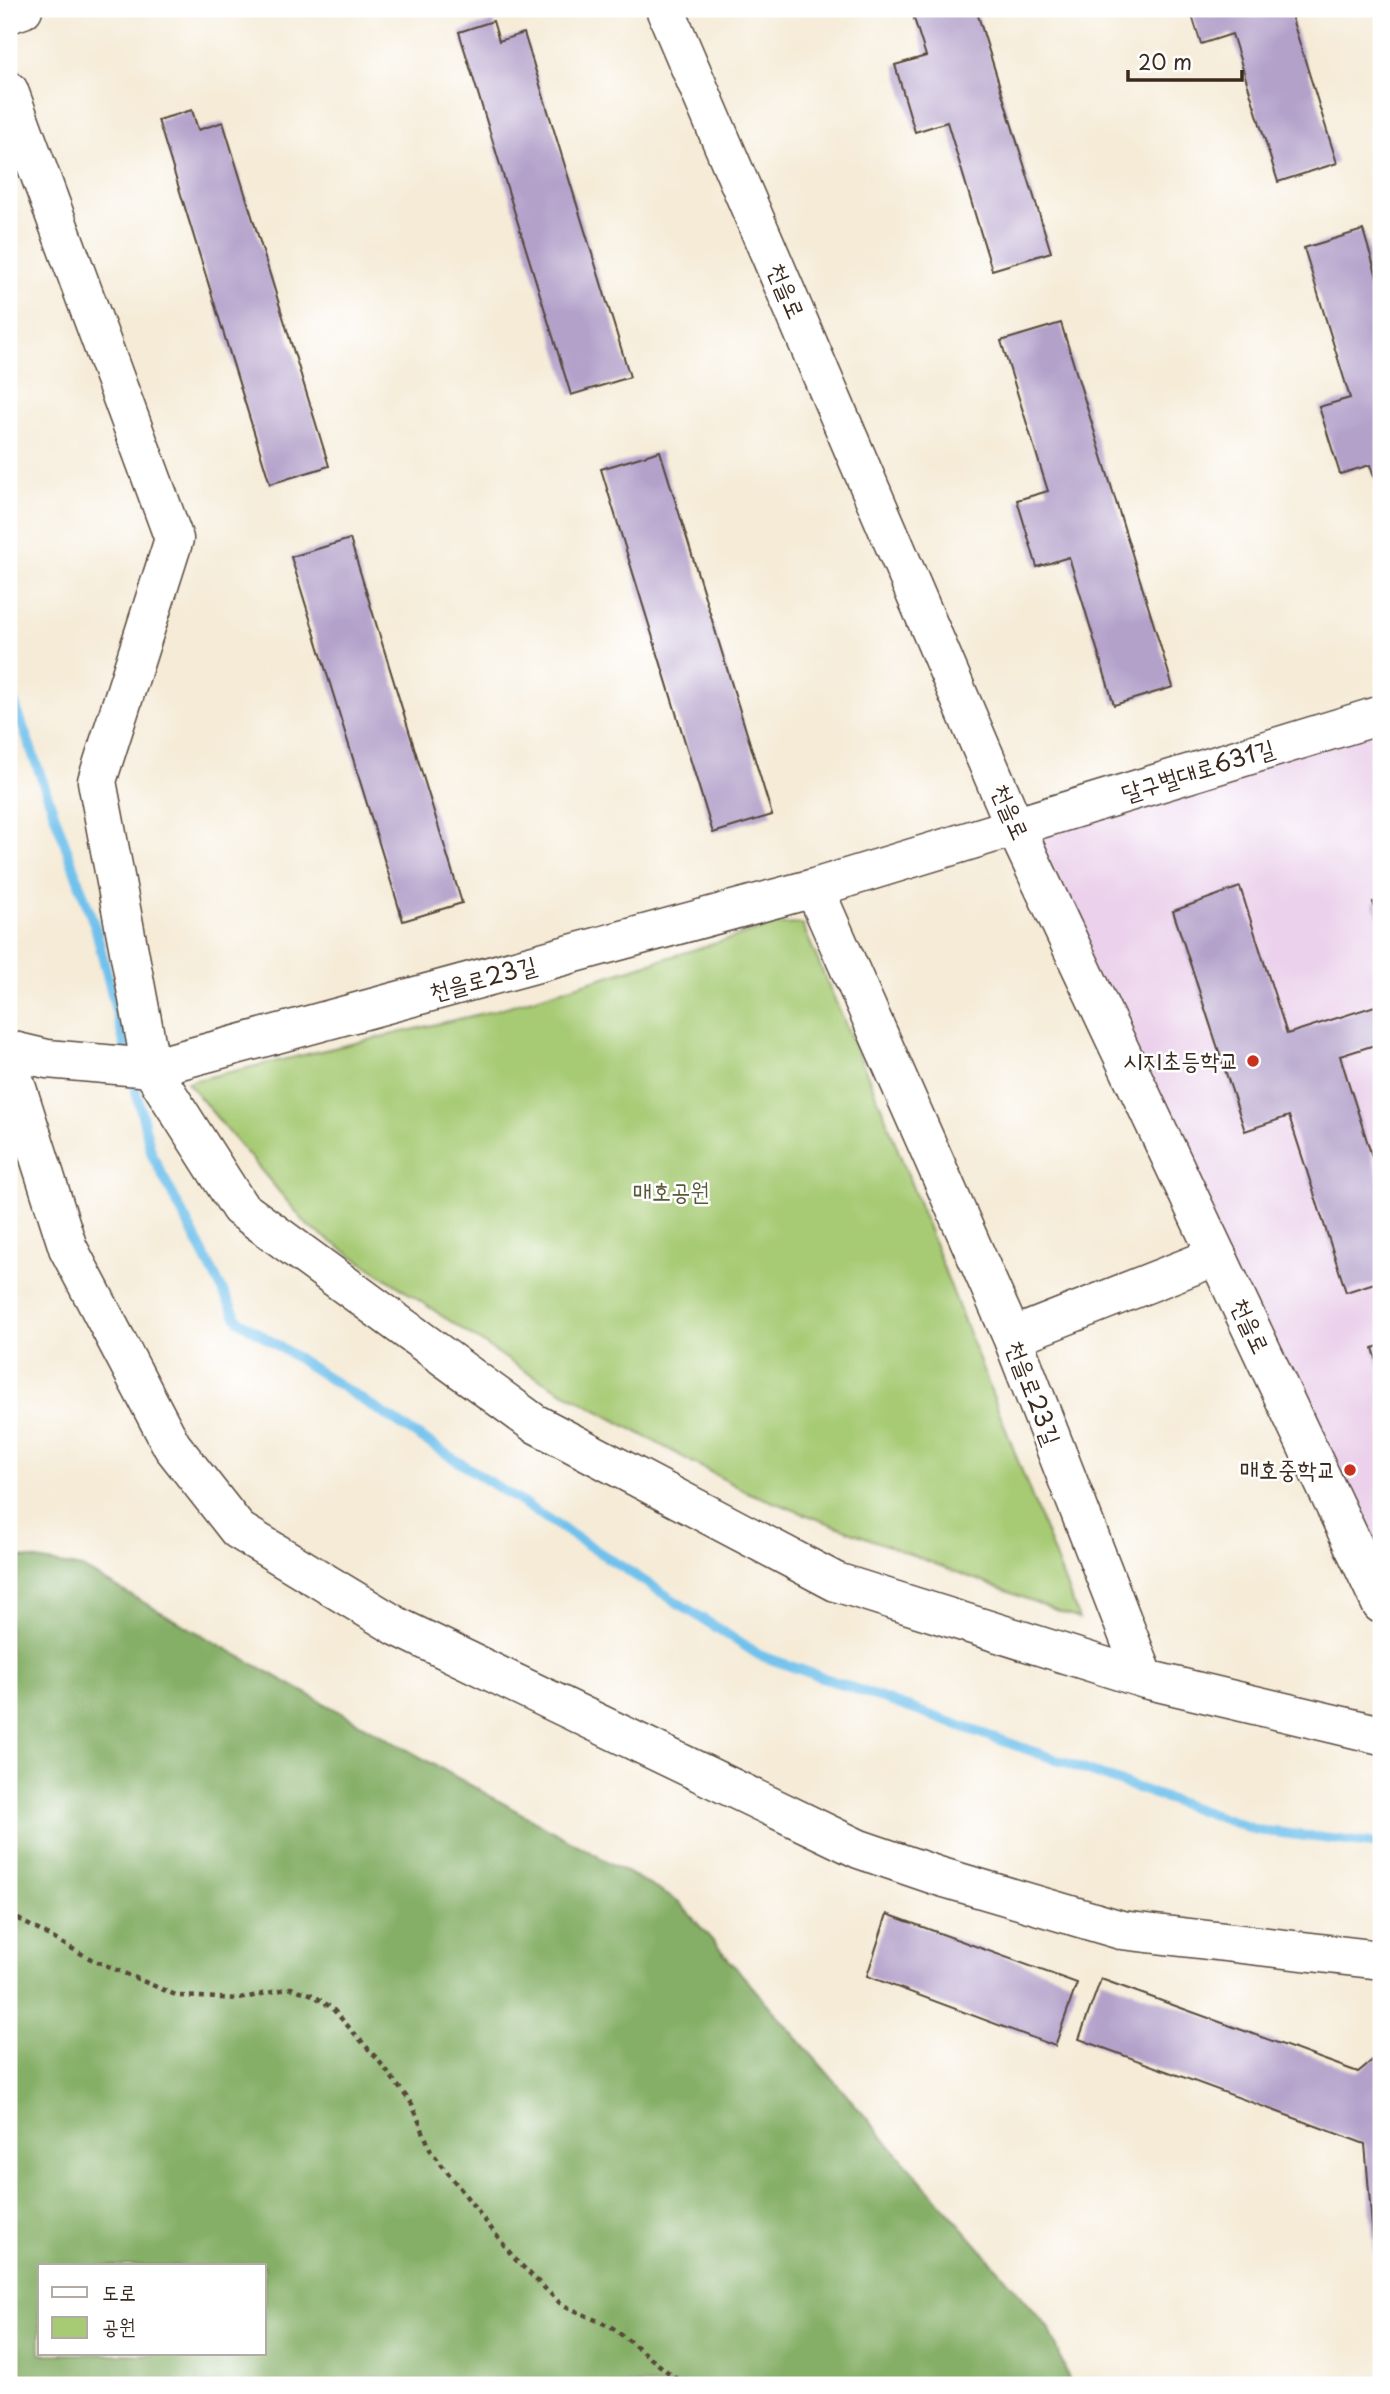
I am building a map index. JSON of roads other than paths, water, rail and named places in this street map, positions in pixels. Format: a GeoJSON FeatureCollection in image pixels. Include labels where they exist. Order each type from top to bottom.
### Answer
{"type":"FeatureCollection","features":[{"type":"Feature","properties":{"kind":"street"},"geometry":{"type":"LineString","coordinates":[[9,14],[23,9]]}},
{"type":"Feature","properties":{"kind":"street","name":"천을로"},"geometry":{"type":"LineString","coordinates":[[665,9],[1015,827],[1381,1604]]}},
{"type":"Feature","properties":{"kind":"street"},"geometry":{"type":"LineString","coordinates":[[9,91],[174,539],[97,781],[151,1068],[240,1208],[534,1423],[836,1582],[1145,1679],[1381,1735]]}},
{"type":"Feature","properties":{"kind":"street","name":"달구벌대로631길"},"geometry":{"type":"LineString","coordinates":[[1015,827],[1381,715]]}},
{"type":"Feature","properties":{"kind":"street","name":"천을로23길"},"geometry":{"type":"LineString","coordinates":[[151,1068],[814,888],[1015,827]]}},
{"type":"Feature","properties":{"kind":"street","name":"천을로23길"},"geometry":{"type":"LineString","coordinates":[[814,888],[1012,1338],[1145,1679]]}},
{"type":"Feature","properties":{"kind":"street"},"geometry":{"type":"LineString","coordinates":[[9,1051],[47,1059],[151,1068]]}},
{"type":"Feature","properties":{"kind":"street"},"geometry":{"type":"LineString","coordinates":[[9,1063],[68,1248],[172,1446],[238,1530],[398,1627],[859,1849],[937,1876],[1121,1930],[1381,1960]]}},
{"type":"Feature","properties":{"kind":"street"},"geometry":{"type":"LineString","coordinates":[[1012,1338],[1217,1256]]}},
{"type":"Feature","properties":{"kind":"waterway"},"geometry":{"type":"LineString","coordinates":[[9,688],[96,930],[152,1155],[238,1320],[759,1655],[1256,1830],[1381,1845]]}},
{"type":"Feature","properties":{"kind":"place","name":"시지초등학교"},"geometry":{"type":"Point","coordinates":[1253,1061]}},
{"type":"Feature","properties":{"kind":"place","name":"매호중학교"},"geometry":{"type":"Point","coordinates":[1350,1470]}},
{"type":"Feature","properties":{"kind":"park label","name":"매호공원"},"geometry":{"type":"Point","coordinates":[671,1192]}}]}
